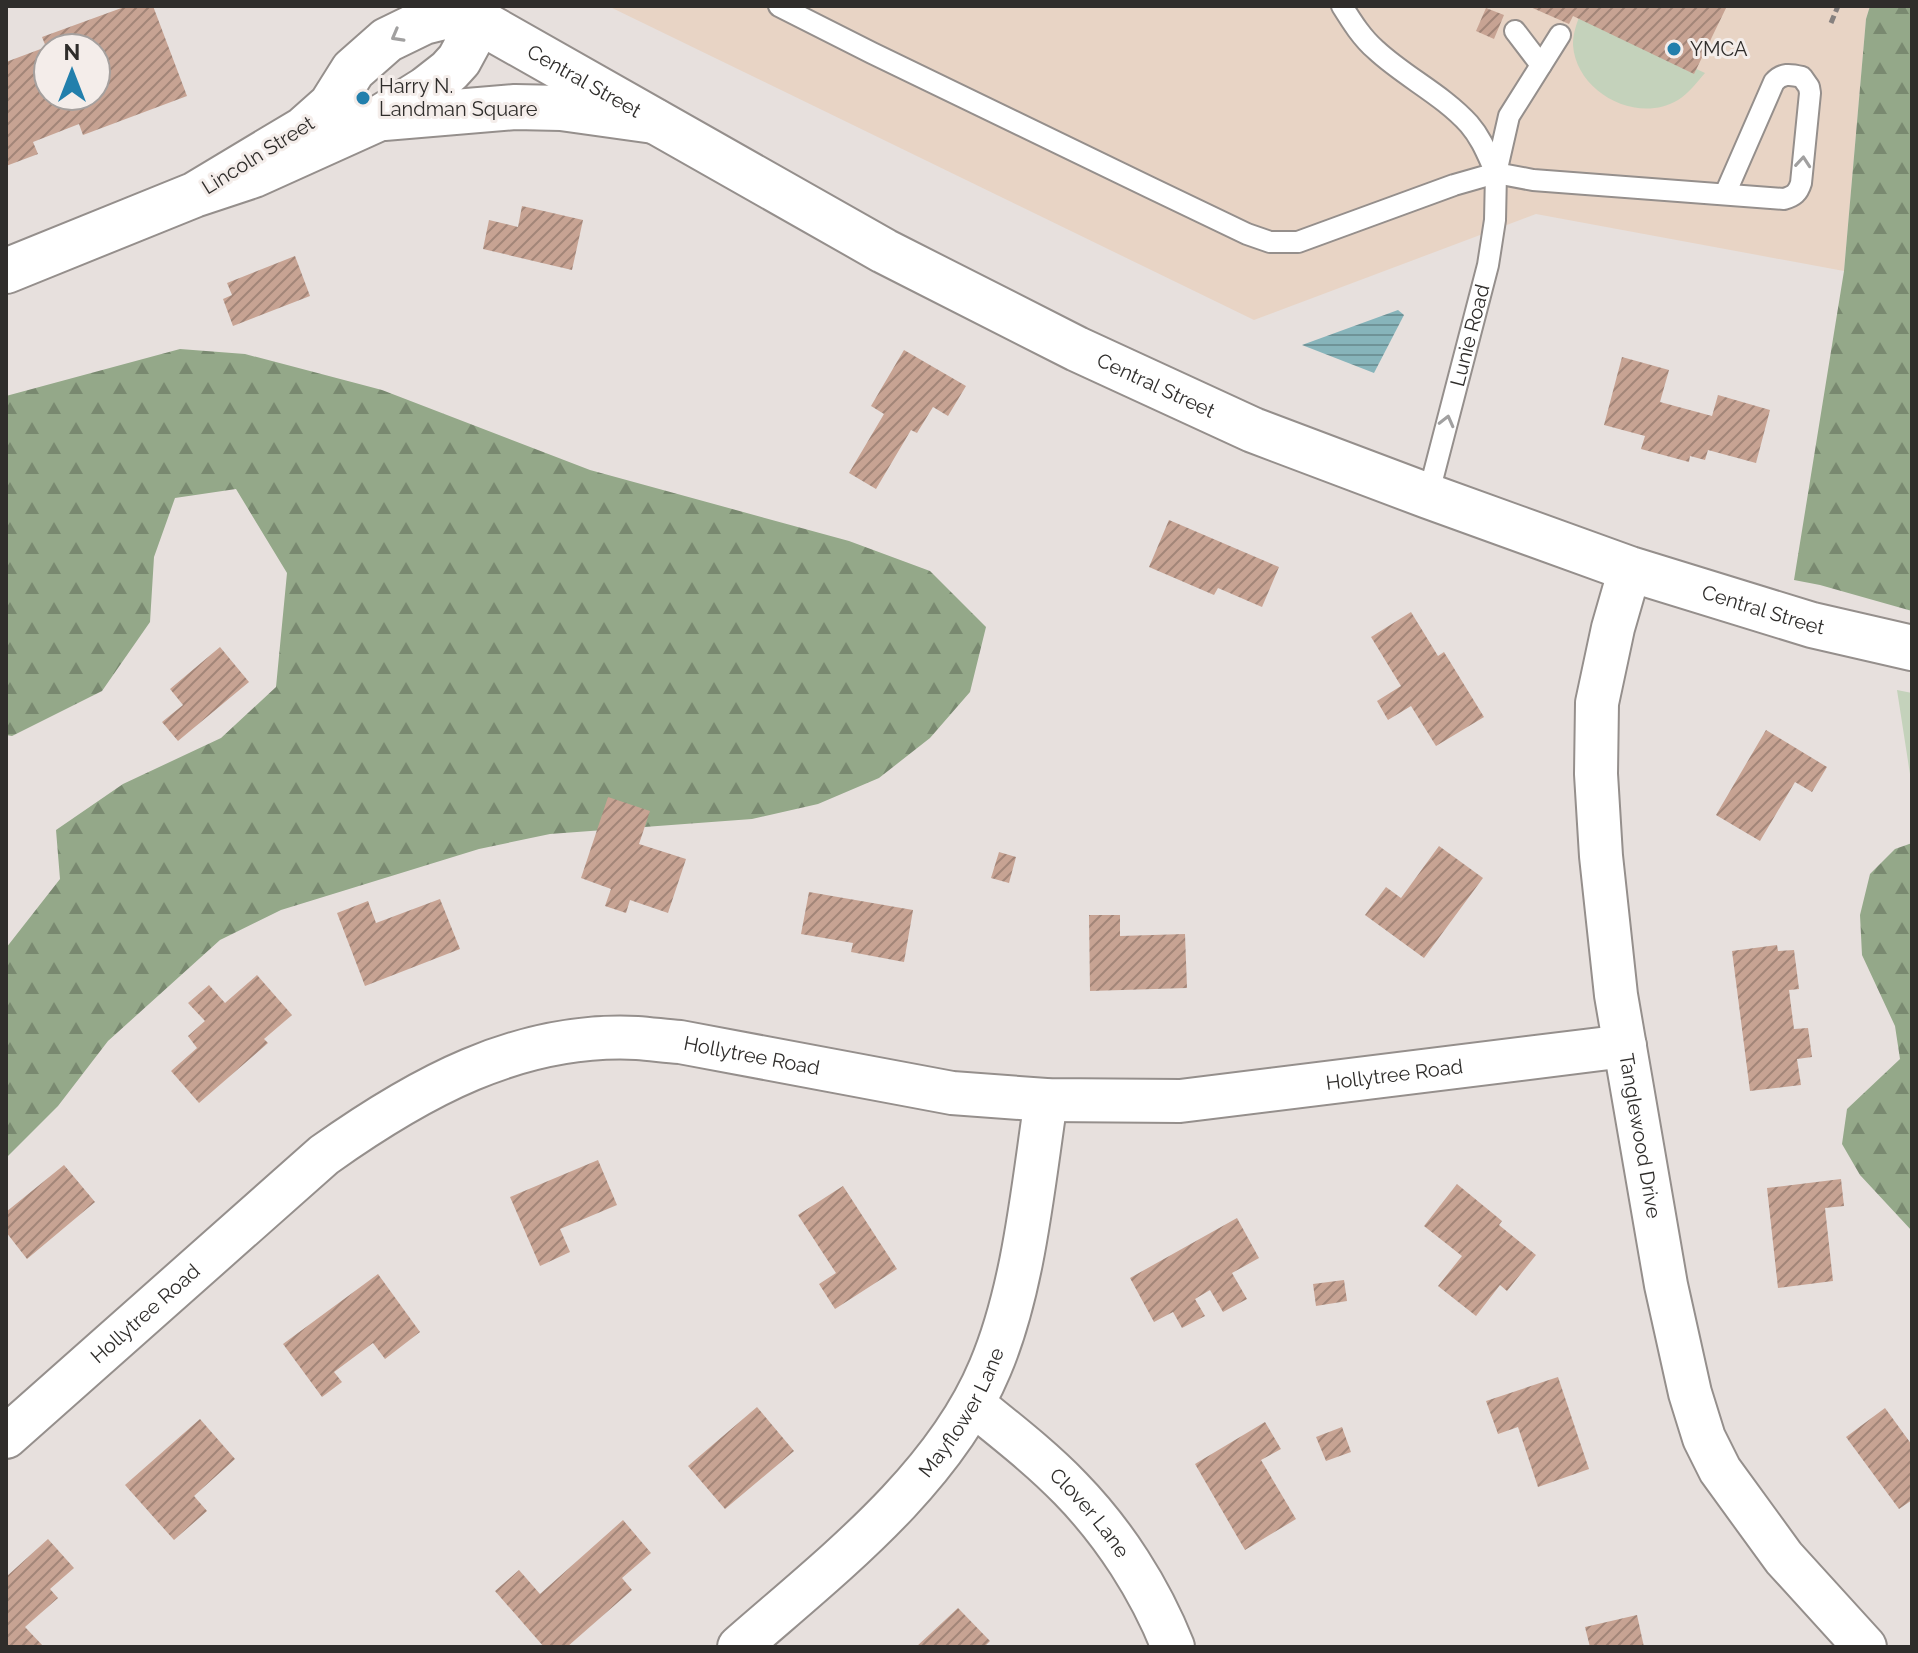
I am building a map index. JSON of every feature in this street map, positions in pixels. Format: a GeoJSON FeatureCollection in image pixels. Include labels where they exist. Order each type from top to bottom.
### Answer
{"type":"FeatureCollection","features":[{"type":"Feature","properties":{"kind":"main road","name":"Lincoln Street"},"geometry":{"type":"LineString","coordinates":[[6,271],[194,195],[254,175],[378,119],[426,89],[459,60],[472,36],[467,9],[424,22],[387,40],[353,70],[331,105],[311,124],[194,195]]}},
{"type":"Feature","properties":{"kind":"main road","name":"Central Street"},"geometry":{"type":"LineString","coordinates":[[467,9],[655,121],[884,251],[1077,349],[1253,430],[1630,569],[1812,625],[1912,648]]}},
{"type":"Feature","properties":{"kind":"main road","name":"Lincoln Street"},"geometry":{"type":"LineString","coordinates":[[378,119],[515,107],[561,108],[655,121]]}},
{"type":"Feature","properties":{"kind":"street","name":"Tanglewood Drive"},"geometry":{"type":"LineString","coordinates":[[1630,569],[1597,703],[1596,774],[1601,856],[1616,995],[1666,1285],[1690,1393],[1704,1438],[1720,1470],[1784,1558],[1865,1647]]}},
{"type":"Feature","properties":{"kind":"street","name":"Hollytree Road"},"geometry":{"type":"LineString","coordinates":[[6,1437],[324,1155],[373,1120],[421,1092],[504,1057],[569,1042],[635,1038],[680,1042],[952,1093],[1046,1100],[1180,1101],[1625,1046]]}},
{"type":"Feature","properties":{"kind":"street","name":"Mayflower Lane"},"geometry":{"type":"LineString","coordinates":[[739,1647],[850,1551],[897,1505],[973,1404],[990,1368],[1015,1287],[1046,1100]]}},
{"type":"Feature","properties":{"kind":"street","name":"Clover Lane"},"geometry":{"type":"LineString","coordinates":[[973,1404],[1071,1488],[1099,1521],[1140,1581],[1173,1647]]}},
{"type":"Feature","properties":{"kind":"lane"},"geometry":{"type":"LineString","coordinates":[[779,6],[1122,174],[1270,242],[1298,242],[1454,185],[1496,173],[1533,180],[1784,199],[1793,197],[1799,190],[1810,93],[1802,77],[1784,74],[1774,82],[1725,194]]}},
{"type":"Feature","properties":{"kind":"lane"},"geometry":{"type":"LineString","coordinates":[[1342,6],[1354,26],[1376,50],[1468,123],[1483,143],[1496,173]]}},
{"type":"Feature","properties":{"kind":"lane"},"geometry":{"type":"LineString","coordinates":[[1515,31],[1541,65]]}},
{"type":"Feature","properties":{"kind":"lane","name":"Lunie Road"},"geometry":{"type":"LineString","coordinates":[[1428,496],[1488,265],[1495,220],[1496,173],[1509,116],[1560,35]]}},
{"type":"Feature","properties":{"kind":"path"},"geometry":{"type":"LineString","coordinates":[[1831,23],[1838,6]]}},
{"type":"Feature","properties":{"kind":"shaded area"},"geometry":{"type":"Polygon","coordinates":[[[608,6],[1870,6],[1866,19],[1844,271],[1536,214],[1254,320],[608,6]]]}},
{"type":"Feature","properties":{"kind":"green space"},"geometry":{"type":"Polygon","coordinates":[[[1870,6],[1912,6],[1912,611],[1794,580],[1844,271],[1866,19],[1870,6]]]}},
{"type":"Feature","properties":{"kind":"green space"},"geometry":{"type":"Polygon","coordinates":[[[1580,15],[1705,73],[1682,97],[1662,107],[1645,109],[1611,100],[1585,77],[1577,62],[1573,41],[1580,15]]]}},
{"type":"Feature","properties":{"kind":"green space"},"geometry":{"type":"Polygon","coordinates":[[[180,349],[245,354],[382,390],[590,470],[849,541],[930,571],[986,627],[970,692],[930,738],[879,778],[818,804],[752,819],[550,834],[479,849],[281,910],[220,940],[108,1041],[58,1106],[6,1158],[6,948],[60,879],[56,830],[123,784],[221,738],[276,687],[287,573],[236,489],[175,498],[154,557],[150,622],[102,691],[12,736],[6,735],[6,396],[180,349]]]}},
{"type":"Feature","properties":{"kind":"green space"},"geometry":{"type":"Polygon","coordinates":[[[1897,690],[1912,693],[1912,787],[1897,690]]]}},
{"type":"Feature","properties":{"kind":"green space"},"geometry":{"type":"Polygon","coordinates":[[[1912,843],[1912,1231],[1860,1175],[1842,1144],[1847,1109],[1900,1059],[1895,1026],[1862,955],[1860,915],[1870,874],[1895,849],[1912,843]]]}},
{"type":"Feature","properties":{"kind":"water"},"geometry":{"type":"Polygon","coordinates":[[[1398,310],[1404,315],[1374,373],[1302,345],[1398,310]]]}},
{"type":"Feature","properties":{"kind":"building"},"geometry":{"type":"Polygon","coordinates":[[[127,6],[153,6],[187,96],[83,135],[79,124],[33,142],[38,154],[6,166],[6,62],[32,52],[32,112],[112,112],[112,32],[56,32],[127,6]]]}},
{"type":"Feature","properties":{"kind":"building","name":"YMCA"},"geometry":{"type":"Polygon","coordinates":[[[1528,6],[1727,6],[1694,74],[1573,16],[1569,24],[1528,6]]]}},
{"type":"Feature","properties":{"kind":"building"},"geometry":{"type":"Polygon","coordinates":[[[1486,8],[1504,15],[1494,39],[1476,31],[1486,8]]]}},
{"type":"Feature","properties":{"kind":"building"},"geometry":{"type":"Polygon","coordinates":[[[522,206],[583,220],[572,270],[483,249],[489,220],[518,227],[522,206]]]}},
{"type":"Feature","properties":{"kind":"building"},"geometry":{"type":"Polygon","coordinates":[[[295,256],[310,296],[233,326],[223,299],[232,295],[227,283],[295,256]]]}},
{"type":"Feature","properties":{"kind":"building"},"geometry":{"type":"Polygon","coordinates":[[[904,350],[966,386],[948,416],[933,407],[917,433],[911,430],[876,489],[849,473],[884,414],[871,406],[904,350]]]}},
{"type":"Feature","properties":{"kind":"building"},"geometry":{"type":"Polygon","coordinates":[[[1622,357],[1669,370],[1660,402],[1712,416],[1718,395],[1770,410],[1756,463],[1708,450],[1705,460],[1690,456],[1689,462],[1641,449],[1645,436],[1604,425],[1622,357]]]}},
{"type":"Feature","properties":{"kind":"building"},"geometry":{"type":"Polygon","coordinates":[[[1169,520],[1279,567],[1262,607],[1218,588],[1214,595],[1149,567],[1169,520]]]}},
{"type":"Feature","properties":{"kind":"building"},"geometry":{"type":"Polygon","coordinates":[[[1411,612],[1438,656],[1444,652],[1484,717],[1436,746],[1411,706],[1388,720],[1377,701],[1401,686],[1371,637],[1411,612]]]}},
{"type":"Feature","properties":{"kind":"building"},"geometry":{"type":"Polygon","coordinates":[[[220,647],[249,682],[178,741],[162,722],[183,705],[170,689],[220,647]]]}},
{"type":"Feature","properties":{"kind":"building"},"geometry":{"type":"Polygon","coordinates":[[[1766,730],[1827,767],[1812,792],[1795,782],[1760,841],[1716,815],[1766,730]]]}},
{"type":"Feature","properties":{"kind":"building"},"geometry":{"type":"Polygon","coordinates":[[[608,797],[650,811],[639,844],[686,859],[668,913],[630,900],[626,913],[605,906],[611,889],[581,878],[608,797]]]}},
{"type":"Feature","properties":{"kind":"building"},"geometry":{"type":"Polygon","coordinates":[[[1439,846],[1483,878],[1424,958],[1365,915],[1386,887],[1401,898],[1439,846]]]}},
{"type":"Feature","properties":{"kind":"building"},"geometry":{"type":"Polygon","coordinates":[[[999,852],[1016,857],[1009,883],[991,878],[999,852]]]}},
{"type":"Feature","properties":{"kind":"building"},"geometry":{"type":"Polygon","coordinates":[[[809,892],[913,910],[904,962],[851,952],[853,943],[801,934],[809,892]]]}},
{"type":"Feature","properties":{"kind":"building"},"geometry":{"type":"Polygon","coordinates":[[[440,899],[460,949],[365,986],[337,913],[368,901],[376,923],[440,899]]]}},
{"type":"Feature","properties":{"kind":"building"},"geometry":{"type":"Polygon","coordinates":[[[1089,915],[1120,915],[1120,936],[1185,934],[1187,988],[1090,991],[1089,915]]]}},
{"type":"Feature","properties":{"kind":"building"},"geometry":{"type":"Polygon","coordinates":[[[1777,945],[1778,951],[1794,950],[1799,989],[1789,990],[1794,1029],[1808,1028],[1812,1057],[1797,1059],[1801,1085],[1750,1091],[1732,951],[1777,945]]]}},
{"type":"Feature","properties":{"kind":"building"},"geometry":{"type":"Polygon","coordinates":[[[257,975],[292,1015],[264,1039],[268,1043],[199,1103],[171,1071],[197,1048],[188,1036],[205,1021],[188,1003],[209,985],[225,1003],[257,975]]]}},
{"type":"Feature","properties":{"kind":"building"},"geometry":{"type":"Polygon","coordinates":[[[598,1160],[617,1205],[560,1229],[570,1252],[540,1266],[510,1197],[598,1160]]]}},
{"type":"Feature","properties":{"kind":"building"},"geometry":{"type":"Polygon","coordinates":[[[64,1165],[95,1202],[27,1259],[6,1232],[6,1212],[64,1165]]]}},
{"type":"Feature","properties":{"kind":"building"},"geometry":{"type":"Polygon","coordinates":[[[1841,1179],[1844,1206],[1825,1208],[1833,1281],[1778,1288],[1767,1188],[1841,1179]]]}},
{"type":"Feature","properties":{"kind":"building"},"geometry":{"type":"Polygon","coordinates":[[[1457,1184],[1502,1221],[1499,1225],[1536,1255],[1507,1291],[1500,1285],[1476,1316],[1438,1286],[1462,1256],[1424,1226],[1457,1184]]]}},
{"type":"Feature","properties":{"kind":"building"},"geometry":{"type":"Polygon","coordinates":[[[843,1186],[897,1269],[835,1309],[819,1284],[836,1273],[798,1215],[843,1186]]]}},
{"type":"Feature","properties":{"kind":"building"},"geometry":{"type":"Polygon","coordinates":[[[1237,1218],[1259,1258],[1232,1273],[1247,1299],[1223,1312],[1210,1290],[1195,1299],[1205,1316],[1182,1328],[1173,1312],[1154,1322],[1130,1278],[1237,1218]]]}},
{"type":"Feature","properties":{"kind":"building"},"geometry":{"type":"Polygon","coordinates":[[[378,1274],[420,1332],[385,1359],[373,1343],[334,1372],[342,1382],[322,1397],[283,1344],[378,1274]]]}},
{"type":"Feature","properties":{"kind":"building"},"geometry":{"type":"Polygon","coordinates":[[[1344,1280],[1347,1301],[1316,1306],[1313,1284],[1344,1280]]]}},
{"type":"Feature","properties":{"kind":"building"},"geometry":{"type":"Polygon","coordinates":[[[1558,1377],[1589,1469],[1538,1487],[1518,1427],[1498,1434],[1486,1401],[1558,1377]]]}},
{"type":"Feature","properties":{"kind":"building"},"geometry":{"type":"Polygon","coordinates":[[[757,1407],[794,1451],[725,1509],[688,1466],[757,1407]]]}},
{"type":"Feature","properties":{"kind":"building"},"geometry":{"type":"Polygon","coordinates":[[[1885,1408],[1912,1445],[1912,1500],[1899,1509],[1846,1437],[1885,1408]]]}},
{"type":"Feature","properties":{"kind":"building"},"geometry":{"type":"Polygon","coordinates":[[[200,1419],[235,1459],[194,1496],[207,1511],[174,1540],[125,1485],[200,1419]]]}},
{"type":"Feature","properties":{"kind":"building"},"geometry":{"type":"Polygon","coordinates":[[[1265,1422],[1281,1449],[1261,1460],[1296,1519],[1245,1550],[1195,1464],[1265,1422]]]}},
{"type":"Feature","properties":{"kind":"building"},"geometry":{"type":"Polygon","coordinates":[[[1342,1427],[1351,1452],[1326,1461],[1316,1437],[1342,1427]]]}},
{"type":"Feature","properties":{"kind":"building"},"geometry":{"type":"Polygon","coordinates":[[[623,1520],[651,1553],[622,1578],[632,1590],[567,1647],[544,1647],[495,1591],[519,1570],[540,1594],[623,1520]]]}},
{"type":"Feature","properties":{"kind":"building"},"geometry":{"type":"Polygon","coordinates":[[[48,1539],[74,1568],[50,1589],[58,1598],[25,1627],[44,1647],[6,1647],[6,1577],[48,1539]]]}},
{"type":"Feature","properties":{"kind":"building"},"geometry":{"type":"Polygon","coordinates":[[[958,1608],[990,1641],[984,1647],[916,1647],[958,1608]]]}},
{"type":"Feature","properties":{"kind":"building"},"geometry":{"type":"Polygon","coordinates":[[[1637,1615],[1644,1647],[1590,1647],[1585,1627],[1637,1615]]]}},
{"type":"Feature","properties":{"kind":"place","name":"YMCA"},"geometry":{"type":"Point","coordinates":[1674,49]}},
{"type":"Feature","properties":{"kind":"place","name":"Harry N. Landman Square"},"geometry":{"type":"Point","coordinates":[363,98]}}]}
